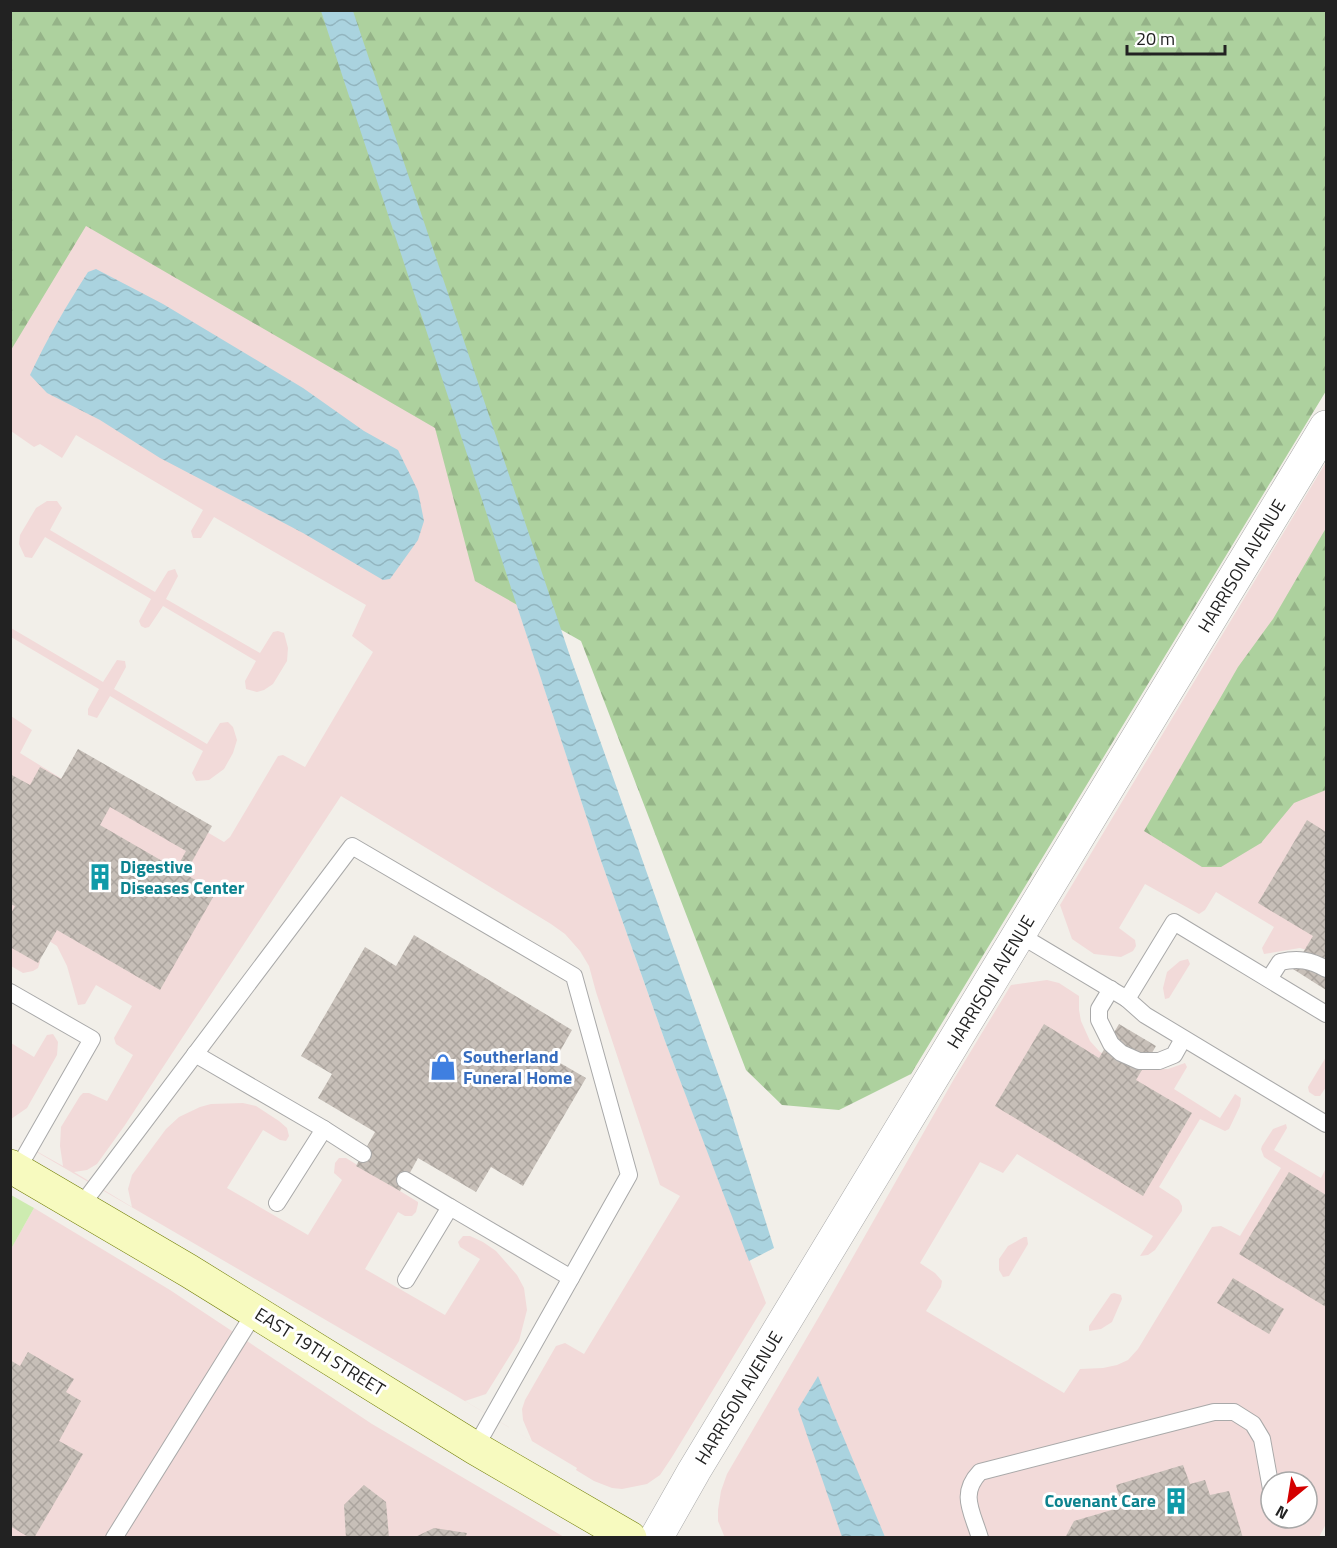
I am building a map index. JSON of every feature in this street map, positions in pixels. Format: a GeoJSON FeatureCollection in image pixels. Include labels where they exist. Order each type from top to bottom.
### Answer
{"type":"FeatureCollection","features":[{"type":"Feature","properties":{"kind":"main road","name":"EAST 19TH STREET"},"geometry":{"type":"LineString","coordinates":[[14,1168],[255,1312],[475,1448],[630,1538]]}},
{"type":"Feature","properties":{"kind":"street","name":"HARRISON AVENUE"},"geometry":{"type":"LineString","coordinates":[[656,1538],[694,1471],[1326,427]]}},
{"type":"Feature","properties":{"kind":"lane"},"geometry":{"type":"LineString","coordinates":[[80,1207],[352,846],[574,976],[629,1176],[475,1448]]}},
{"type":"Feature","properties":{"kind":"lane"},"geometry":{"type":"LineString","coordinates":[[1127,999],[1174,922],[1326,1014]]}},
{"type":"Feature","properties":{"kind":"lane"},"geometry":{"type":"LineString","coordinates":[[1020,935],[1127,999],[1145,1015],[1183,1039],[1326,1124]]}},
{"type":"Feature","properties":{"kind":"lane"},"geometry":{"type":"LineString","coordinates":[[1269,979],[1280,962],[1291,959],[1314,962],[1326,969]]}},
{"type":"Feature","properties":{"kind":"lane"},"geometry":{"type":"LineString","coordinates":[[1111,989],[1099,1009],[1099,1020],[1110,1044],[1121,1053],[1139,1061],[1160,1061],[1174,1055],[1183,1039]]}},
{"type":"Feature","properties":{"kind":"lane"},"geometry":{"type":"LineString","coordinates":[[10,992],[92,1040],[14,1168]]}},
{"type":"Feature","properties":{"kind":"lane"},"geometry":{"type":"LineString","coordinates":[[195,1054],[363,1154]]}},
{"type":"Feature","properties":{"kind":"lane"},"geometry":{"type":"LineString","coordinates":[[277,1203],[324,1130]]}},
{"type":"Feature","properties":{"kind":"lane"},"geometry":{"type":"LineString","coordinates":[[405,1180],[571,1278]]}},
{"type":"Feature","properties":{"kind":"lane"},"geometry":{"type":"LineString","coordinates":[[406,1280],[450,1207]]}},
{"type":"Feature","properties":{"kind":"lane"},"geometry":{"type":"LineString","coordinates":[[114,1538],[255,1312]]}},
{"type":"Feature","properties":{"kind":"lane"},"geometry":{"type":"LineString","coordinates":[[980,1538],[968,1499],[971,1482],[980,1472],[1214,1412],[1234,1412],[1253,1424],[1262,1439],[1268,1470]]}},
{"type":"Feature","properties":{"kind":"shaded area"},"geometry":{"type":"Polygon","coordinates":[[[104,162],[539,414],[484,505],[599,855],[665,1041],[766,1303],[672,1457],[660,1475],[647,1484],[622,1489],[594,1481],[576,1470],[577,1468],[453,1394],[11,1137],[63,1166],[60,1146],[61,1127],[80,1096],[83,1093],[89,1093],[107,1101],[133,1055],[116,1044],[114,1038],[132,1006],[96,985],[85,1004],[78,1005],[67,966],[57,946],[11,917],[11,716],[32,730],[20,753],[67,782],[131,787],[224,842],[230,837],[278,756],[283,755],[305,767],[373,652],[352,636],[366,605],[214,517],[201,538],[193,538],[191,531],[203,510],[76,435],[62,458],[40,444],[34,447],[11,431],[11,319],[104,162]],[[341,796],[125,1125],[97,1164],[87,1170],[74,1172],[132,1207],[128,1189],[132,1175],[166,1129],[179,1117],[211,1104],[243,1103],[256,1106],[287,1128],[289,1136],[286,1141],[280,1140],[263,1130],[227,1188],[308,1235],[342,1180],[334,1173],[335,1163],[339,1158],[346,1158],[418,1202],[416,1212],[412,1216],[405,1216],[398,1212],[365,1269],[445,1315],[480,1259],[460,1247],[458,1242],[463,1236],[470,1236],[496,1251],[517,1275],[524,1288],[527,1310],[519,1341],[486,1394],[465,1401],[532,1441],[523,1420],[522,1409],[556,1346],[565,1343],[584,1354],[680,1196],[660,1185],[589,966],[565,934],[341,796]]]}},
{"type":"Feature","properties":{"kind":"shaded area"},"geometry":{"type":"Polygon","coordinates":[[[1326,462],[1326,960],[1300,948],[1264,954],[1262,948],[1274,927],[1216,892],[1205,910],[1199,914],[1145,884],[1119,928],[1135,940],[1136,946],[1133,951],[1121,957],[1094,954],[1072,939],[1060,905],[1326,462]]]}},
{"type":"Feature","properties":{"kind":"shaded area"},"geometry":{"type":"Polygon","coordinates":[[[47,501],[57,501],[62,508],[50,530],[155,592],[168,571],[175,569],[178,576],[166,599],[260,653],[273,632],[284,633],[288,648],[287,661],[273,684],[257,692],[246,689],[245,681],[256,661],[163,606],[149,627],[141,626],[139,621],[151,599],[45,537],[32,558],[25,557],[19,544],[20,535],[36,508],[47,501]]]}},
{"type":"Feature","properties":{"kind":"shaded area"},"geometry":{"type":"Polygon","coordinates":[[[11,628],[103,682],[117,660],[125,661],[126,667],[114,689],[207,744],[220,723],[228,722],[233,727],[237,740],[224,769],[209,780],[196,781],[192,773],[203,751],[110,696],[97,718],[88,715],[88,709],[99,689],[11,637],[11,628]]]}},
{"type":"Feature","properties":{"kind":"shaded area"},"geometry":{"type":"Polygon","coordinates":[[[10,941],[39,958],[38,968],[23,973],[11,966],[10,941]]]}},
{"type":"Feature","properties":{"kind":"shaded area"},"geometry":{"type":"Polygon","coordinates":[[[1188,959],[1190,964],[1169,998],[1165,999],[1163,988],[1167,972],[1180,961],[1188,959]]]}},
{"type":"Feature","properties":{"kind":"shaded area"},"geometry":{"type":"Polygon","coordinates":[[[1047,980],[1059,983],[1079,996],[1081,1021],[1090,1041],[1100,1052],[1140,1069],[1168,1069],[1185,1063],[1187,1067],[1174,1089],[1220,1118],[1235,1094],[1241,1098],[1240,1106],[1229,1129],[1225,1131],[1200,1119],[1159,1187],[1179,1200],[1182,1211],[1155,1250],[1148,1255],[1140,1256],[1153,1236],[1017,1154],[1003,1173],[980,1162],[920,1263],[942,1281],[941,1287],[926,1311],[1064,1393],[1080,1369],[1117,1365],[1128,1360],[1138,1349],[1212,1227],[1221,1226],[1240,1236],[1281,1168],[1264,1157],[1261,1149],[1273,1129],[1286,1124],[1287,1128],[1274,1150],[1321,1178],[1326,1168],[1326,1524],[1319,1537],[725,1538],[718,1521],[718,1510],[727,1474],[954,1079],[1011,985],[1047,980]]]}},
{"type":"Feature","properties":{"kind":"shaded area"},"geometry":{"type":"Polygon","coordinates":[[[53,1034],[58,1042],[57,1055],[27,1108],[11,1119],[11,1043],[34,1057],[47,1035],[53,1034]]]}},
{"type":"Feature","properties":{"kind":"shaded area"},"geometry":{"type":"Polygon","coordinates":[[[1326,1057],[1326,1087],[1320,1096],[1315,1096],[1309,1092],[1308,1087],[1326,1057]]]}},
{"type":"Feature","properties":{"kind":"shaded area"},"geometry":{"type":"Polygon","coordinates":[[[34,1208],[170,1290],[372,1424],[564,1537],[11,1538],[11,1249],[34,1208]]]}},
{"type":"Feature","properties":{"kind":"shaded area"},"geometry":{"type":"Polygon","coordinates":[[[1027,1237],[1028,1244],[1009,1276],[1003,1277],[999,1270],[999,1259],[1008,1246],[1027,1237]]]}},
{"type":"Feature","properties":{"kind":"shaded area"},"geometry":{"type":"Polygon","coordinates":[[[1114,1293],[1121,1295],[1122,1299],[1112,1322],[1101,1329],[1089,1331],[1089,1326],[1114,1293]]]}},
{"type":"Feature","properties":{"kind":"green space"},"geometry":{"type":"Polygon","coordinates":[[[11,11],[1326,11],[1326,391],[911,1074],[839,1110],[782,1105],[746,1070],[581,641],[475,581],[435,428],[86,226],[11,350],[11,11]]]}},
{"type":"Feature","properties":{"kind":"green space"},"geometry":{"type":"Polygon","coordinates":[[[1326,528],[1326,790],[1294,803],[1261,843],[1221,867],[1202,867],[1144,831],[1238,667],[1273,619],[1326,528]]]}},
{"type":"Feature","properties":{"kind":"green space"},"geometry":{"type":"Polygon","coordinates":[[[11,1195],[34,1208],[11,1249],[11,1195]]]}},
{"type":"Feature","properties":{"kind":"water"},"geometry":{"type":"Polygon","coordinates":[[[321,11],[353,11],[569,653],[727,1099],[774,1248],[749,1261],[665,1041],[599,855],[321,11]]]}},
{"type":"Feature","properties":{"kind":"water"},"geometry":{"type":"Polygon","coordinates":[[[96,269],[163,304],[303,388],[364,431],[398,450],[418,491],[424,521],[418,540],[390,579],[383,580],[303,533],[160,458],[100,420],[47,393],[30,375],[64,310],[88,272],[96,269]]]}},
{"type":"Feature","properties":{"kind":"water"},"geometry":{"type":"Polygon","coordinates":[[[818,1376],[885,1537],[842,1537],[798,1409],[818,1376]]]}},
{"type":"Feature","properties":{"kind":"building","name":"Digestive Diseases Center"},"geometry":{"type":"Polygon","coordinates":[[[78,749],[212,826],[185,874],[216,892],[160,990],[57,930],[38,963],[10,947],[10,915],[15,906],[10,904],[10,774],[30,785],[40,767],[61,779],[78,749]],[[110,807],[100,825],[176,869],[186,851],[110,807]]]}},
{"type":"Feature","properties":{"kind":"building"},"geometry":{"type":"Polygon","coordinates":[[[1307,820],[1326,832],[1326,990],[1293,969],[1313,936],[1258,903],[1307,820]]]}},
{"type":"Feature","properties":{"kind":"building","name":"Southerland Funeral Home"},"geometry":{"type":"Polygon","coordinates":[[[414,935],[572,1030],[555,1060],[586,1078],[523,1186],[491,1167],[476,1192],[418,1158],[400,1191],[356,1166],[375,1132],[318,1098],[332,1074],[301,1056],[365,947],[396,966],[414,935]]]}},
{"type":"Feature","properties":{"kind":"building"},"geometry":{"type":"Polygon","coordinates":[[[1044,1024],[1099,1058],[1119,1024],[1156,1046],[1136,1080],[1192,1113],[1143,1196],[995,1106],[1044,1024]]]}},
{"type":"Feature","properties":{"kind":"building"},"geometry":{"type":"Polygon","coordinates":[[[1289,1172],[1326,1195],[1326,1307],[1239,1254],[1289,1172]]]}},
{"type":"Feature","properties":{"kind":"building"},"geometry":{"type":"Polygon","coordinates":[[[1233,1278],[1284,1309],[1269,1334],[1217,1303],[1233,1278]]]}},
{"type":"Feature","properties":{"kind":"building"},"geometry":{"type":"Polygon","coordinates":[[[28,1352],[74,1379],[66,1392],[81,1401],[59,1441],[83,1454],[34,1538],[10,1526],[10,1360],[20,1366],[28,1352]]]}},
{"type":"Feature","properties":{"kind":"building","name":"Covenant Care"},"geometry":{"type":"Polygon","coordinates":[[[1183,1465],[1190,1484],[1205,1480],[1210,1495],[1229,1491],[1243,1538],[1065,1538],[1074,1521],[1122,1507],[1116,1485],[1183,1465]]]}},
{"type":"Feature","properties":{"kind":"building"},"geometry":{"type":"Polygon","coordinates":[[[364,1485],[386,1502],[389,1538],[346,1538],[344,1505],[364,1485]]]}},
{"type":"Feature","properties":{"kind":"building"},"geometry":{"type":"Polygon","coordinates":[[[434,1528],[467,1533],[465,1538],[413,1538],[434,1528]]]}},
{"type":"Feature","properties":{"kind":"place","name":"Digestive Diseases Center"},"geometry":{"type":"Point","coordinates":[100,877]}},
{"type":"Feature","properties":{"kind":"place","name":"Southerland Funeral Home"},"geometry":{"type":"Point","coordinates":[443,1067]}},
{"type":"Feature","properties":{"kind":"place","name":"Covenant Care"},"geometry":{"type":"Point","coordinates":[1176,1501]}}]}
